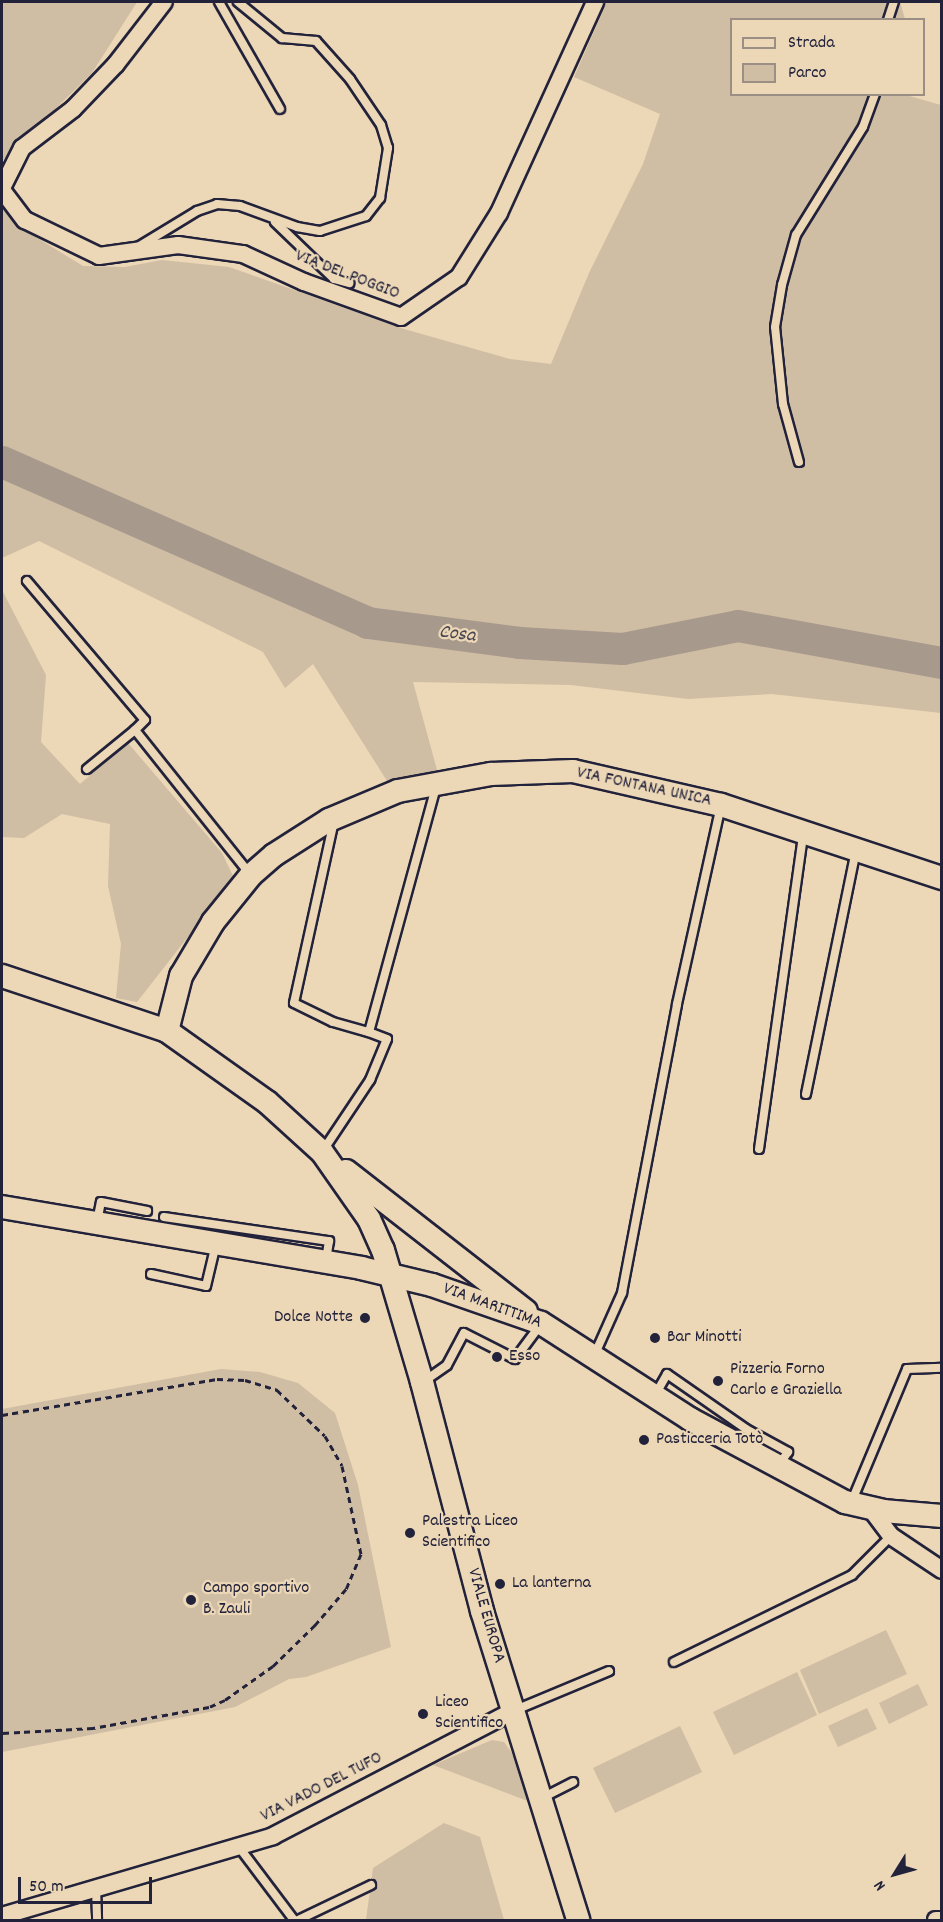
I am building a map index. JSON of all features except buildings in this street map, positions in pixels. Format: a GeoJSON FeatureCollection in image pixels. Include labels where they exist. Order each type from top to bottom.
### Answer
{"type":"FeatureCollection","features":[{"type":"Feature","properties":{"kind":"main road","name":"VIA FONTANA UNICA"},"geometry":{"type":"LineString","coordinates":[[167,1032],[182,976],[213,922],[251,875],[274,855],[334,818],[399,791],[491,774],[573,771],[642,784],[721,805],[803,830],[942,878]]}},
{"type":"Feature","properties":{"kind":"main road"},"geometry":{"type":"LineString","coordinates":[[2,976],[167,1032],[267,1102],[327,1157],[541,1323]]}},
{"type":"Feature","properties":{"kind":"main road","name":"VIALE EUROPA"},"geometry":{"type":"LineString","coordinates":[[327,1157],[369,1219],[389,1275],[422,1382],[482,1611],[542,1798],[578,1920]]}},
{"type":"Feature","properties":{"kind":"main road","name":"VIA MARITTIMA"},"geometry":{"type":"LineString","coordinates":[[2,1207],[97,1223],[207,1236],[432,1285],[541,1323],[701,1425],[741,1437],[778,1466],[860,1506],[942,1515]]}},
{"type":"Feature","properties":{"kind":"street","name":"VIA DEL POGGIO"},"geometry":{"type":"LineString","coordinates":[[164,2],[116,64],[73,109],[22,148],[2,189],[25,220],[99,256],[178,244],[243,254],[304,282],[401,317],[459,277],[499,213],[595,2]]}},
{"type":"Feature","properties":{"kind":"street"},"geometry":{"type":"LineString","coordinates":[[860,1506],[891,1536],[942,1570]]}},
{"type":"Feature","properties":{"kind":"street","name":"VIA VADO DEL TUFO"},"geometry":{"type":"LineString","coordinates":[[2,1916],[273,1836],[513,1711]]}},
{"type":"Feature","properties":{"kind":"street"},"geometry":{"type":"LineString","coordinates":[[936,1920],[942,1920]]}},
{"type":"Feature","properties":{"kind":"lane"},"geometry":{"type":"LineString","coordinates":[[219,2],[280,109]]}},
{"type":"Feature","properties":{"kind":"lane"},"geometry":{"type":"LineString","coordinates":[[130,252],[196,211],[217,204],[240,206],[320,231],[366,216],[380,198],[388,147],[381,125],[335,59],[316,41],[282,38],[238,2]]}},
{"type":"Feature","properties":{"kind":"lane"},"geometry":{"type":"LineString","coordinates":[[889,18],[894,2]]}},
{"type":"Feature","properties":{"kind":"lane"},"geometry":{"type":"LineString","coordinates":[[799,462],[783,404],[775,327],[782,285],[796,235],[863,127],[873,96]]}},
{"type":"Feature","properties":{"kind":"lane"},"geometry":{"type":"LineString","coordinates":[[268,216],[301,244],[334,279],[349,283]]}},
{"type":"Feature","properties":{"kind":"lane"},"geometry":{"type":"LineString","coordinates":[[27,581],[145,720],[87,770]]}},
{"type":"Feature","properties":{"kind":"lane"},"geometry":{"type":"LineString","coordinates":[[135,730],[251,875]]}},
{"type":"Feature","properties":{"kind":"lane"},"geometry":{"type":"LineString","coordinates":[[369,1032],[437,784]]}},
{"type":"Feature","properties":{"kind":"lane"},"geometry":{"type":"LineString","coordinates":[[593,1358],[622,1293],[677,1004],[721,805]]}},
{"type":"Feature","properties":{"kind":"lane"},"geometry":{"type":"LineString","coordinates":[[327,1157],[370,1080],[387,1039],[333,1022],[294,1003],[334,818]]}},
{"type":"Feature","properties":{"kind":"lane"},"geometry":{"type":"LineString","coordinates":[[759,1149],[803,830]]}},
{"type":"Feature","properties":{"kind":"lane"},"geometry":{"type":"LineString","coordinates":[[806,1095],[856,850]]}},
{"type":"Feature","properties":{"kind":"lane"},"geometry":{"type":"LineString","coordinates":[[97,1223],[101,1202],[147,1211]]}},
{"type":"Feature","properties":{"kind":"lane"},"geometry":{"type":"LineString","coordinates":[[151,1274],[206,1286],[207,1236],[164,1216]]}},
{"type":"Feature","properties":{"kind":"lane"},"geometry":{"type":"LineString","coordinates":[[422,1382],[447,1365],[464,1333],[515,1359],[541,1323]]}},
{"type":"Feature","properties":{"kind":"lane"},"geometry":{"type":"LineString","coordinates":[[860,1506],[907,1370],[942,1368]]}},
{"type":"Feature","properties":{"kind":"lane"},"geometry":{"type":"LineString","coordinates":[[654,1397],[667,1374],[712,1406],[741,1437]]}},
{"type":"Feature","properties":{"kind":"lane"},"geometry":{"type":"LineString","coordinates":[[701,1425],[712,1406]]}},
{"type":"Feature","properties":{"kind":"lane"},"geometry":{"type":"LineString","coordinates":[[674,1662],[852,1575],[891,1536]]}},
{"type":"Feature","properties":{"kind":"lane"},"geometry":{"type":"LineString","coordinates":[[513,1711],[609,1671]]}},
{"type":"Feature","properties":{"kind":"lane"},"geometry":{"type":"LineString","coordinates":[[542,1798],[573,1782]]}},
{"type":"Feature","properties":{"kind":"lane"},"geometry":{"type":"LineString","coordinates":[[239,1847],[296,1920],[371,1885]]}},
{"type":"Feature","properties":{"kind":"lane"},"geometry":{"type":"LineString","coordinates":[[96,1887],[97,1920]]}},
{"type":"Feature","properties":{"kind":"path"},"geometry":{"type":"LineString","coordinates":[[2,1415],[217,1380],[245,1380],[277,1390],[325,1436],[342,1466],[361,1554],[346,1589],[315,1625],[273,1666],[225,1700],[209,1707],[93,1728],[2,1733]]}},
{"type":"Feature","properties":{"kind":"green space"},"geometry":{"type":"Polygon","coordinates":[[[2,2],[137,2],[92,73],[2,161],[2,2]]]}},
{"type":"Feature","properties":{"kind":"green space"},"geometry":{"type":"Polygon","coordinates":[[[607,2],[900,2],[905,18],[730,18],[730,96],[910,96],[941,105],[941,713],[772,694],[688,699],[571,685],[413,682],[437,770],[389,784],[313,664],[285,688],[263,652],[39,541],[2,558],[2,208],[21,228],[83,266],[125,267],[162,260],[229,267],[404,329],[510,359],[551,364],[589,273],[643,164],[660,114],[574,77],[607,2]]]}},
{"type":"Feature","properties":{"kind":"green space"},"geometry":{"type":"Polygon","coordinates":[[[2,590],[46,675],[41,742],[80,784],[128,743],[222,853],[234,878],[137,1002],[116,998],[121,944],[108,886],[110,824],[62,814],[24,838],[2,837],[2,590]]]}},
{"type":"Feature","properties":{"kind":"green space","name":"Campo sportivo B. Zauli"},"geometry":{"type":"Polygon","coordinates":[[[221,1369],[260,1372],[298,1383],[335,1413],[358,1485],[391,1647],[306,1677],[289,1679],[235,1707],[2,1752],[2,1409],[221,1369]]]}},
{"type":"Feature","properties":{"kind":"green space"},"geometry":{"type":"Polygon","coordinates":[[[886,1630],[907,1674],[819,1714],[800,1670],[886,1630]]]}},
{"type":"Feature","properties":{"kind":"green space"},"geometry":{"type":"Polygon","coordinates":[[[797,1672],[817,1715],[734,1755],[713,1712],[797,1672]]]}},
{"type":"Feature","properties":{"kind":"green space"},"geometry":{"type":"Polygon","coordinates":[[[918,1684],[928,1705],[889,1724],[879,1703],[918,1684]]]}},
{"type":"Feature","properties":{"kind":"green space"},"geometry":{"type":"Polygon","coordinates":[[[867,1708],[877,1729],[838,1747],[828,1726],[867,1708]]]}},
{"type":"Feature","properties":{"kind":"green space"},"geometry":{"type":"Polygon","coordinates":[[[680,1726],[702,1772],[615,1813],[593,1768],[680,1726]]]}},
{"type":"Feature","properties":{"kind":"green space"},"geometry":{"type":"Polygon","coordinates":[[[492,1740],[504,1742],[514,1756],[528,1801],[433,1765],[492,1740]]]}},
{"type":"Feature","properties":{"kind":"green space"},"geometry":{"type":"Polygon","coordinates":[[[444,1823],[480,1837],[504,1920],[366,1920],[373,1868],[444,1823]]]}},
{"type":"Feature","properties":{"kind":"waterway","name":"Cosa"},"geometry":{"type":"LineString","coordinates":[[2,462],[368,623],[520,643],[623,649],[738,626],[942,663]]}},
{"type":"Feature","properties":{"kind":"place","name":"Dolce Notte"},"geometry":{"type":"Point","coordinates":[365,1318]}},
{"type":"Feature","properties":{"kind":"place","name":"Bar Minotti"},"geometry":{"type":"Point","coordinates":[655,1338]}},
{"type":"Feature","properties":{"kind":"place","name":"Esso"},"geometry":{"type":"Point","coordinates":[497,1357]}},
{"type":"Feature","properties":{"kind":"place","name":"Pizzeria Forno Carlo e Graziella"},"geometry":{"type":"Point","coordinates":[718,1381]}},
{"type":"Feature","properties":{"kind":"place","name":"Pasticceria Totò"},"geometry":{"type":"Point","coordinates":[644,1440]}},
{"type":"Feature","properties":{"kind":"place","name":"Palestra Liceo Scientifico"},"geometry":{"type":"Point","coordinates":[410,1533]}},
{"type":"Feature","properties":{"kind":"place","name":"La lanterna"},"geometry":{"type":"Point","coordinates":[500,1584]}},
{"type":"Feature","properties":{"kind":"place","name":"Campo sportivo B. Zauli"},"geometry":{"type":"Point","coordinates":[191,1600]}},
{"type":"Feature","properties":{"kind":"place","name":"Liceo Scientifico"},"geometry":{"type":"Point","coordinates":[423,1714]}}]}
